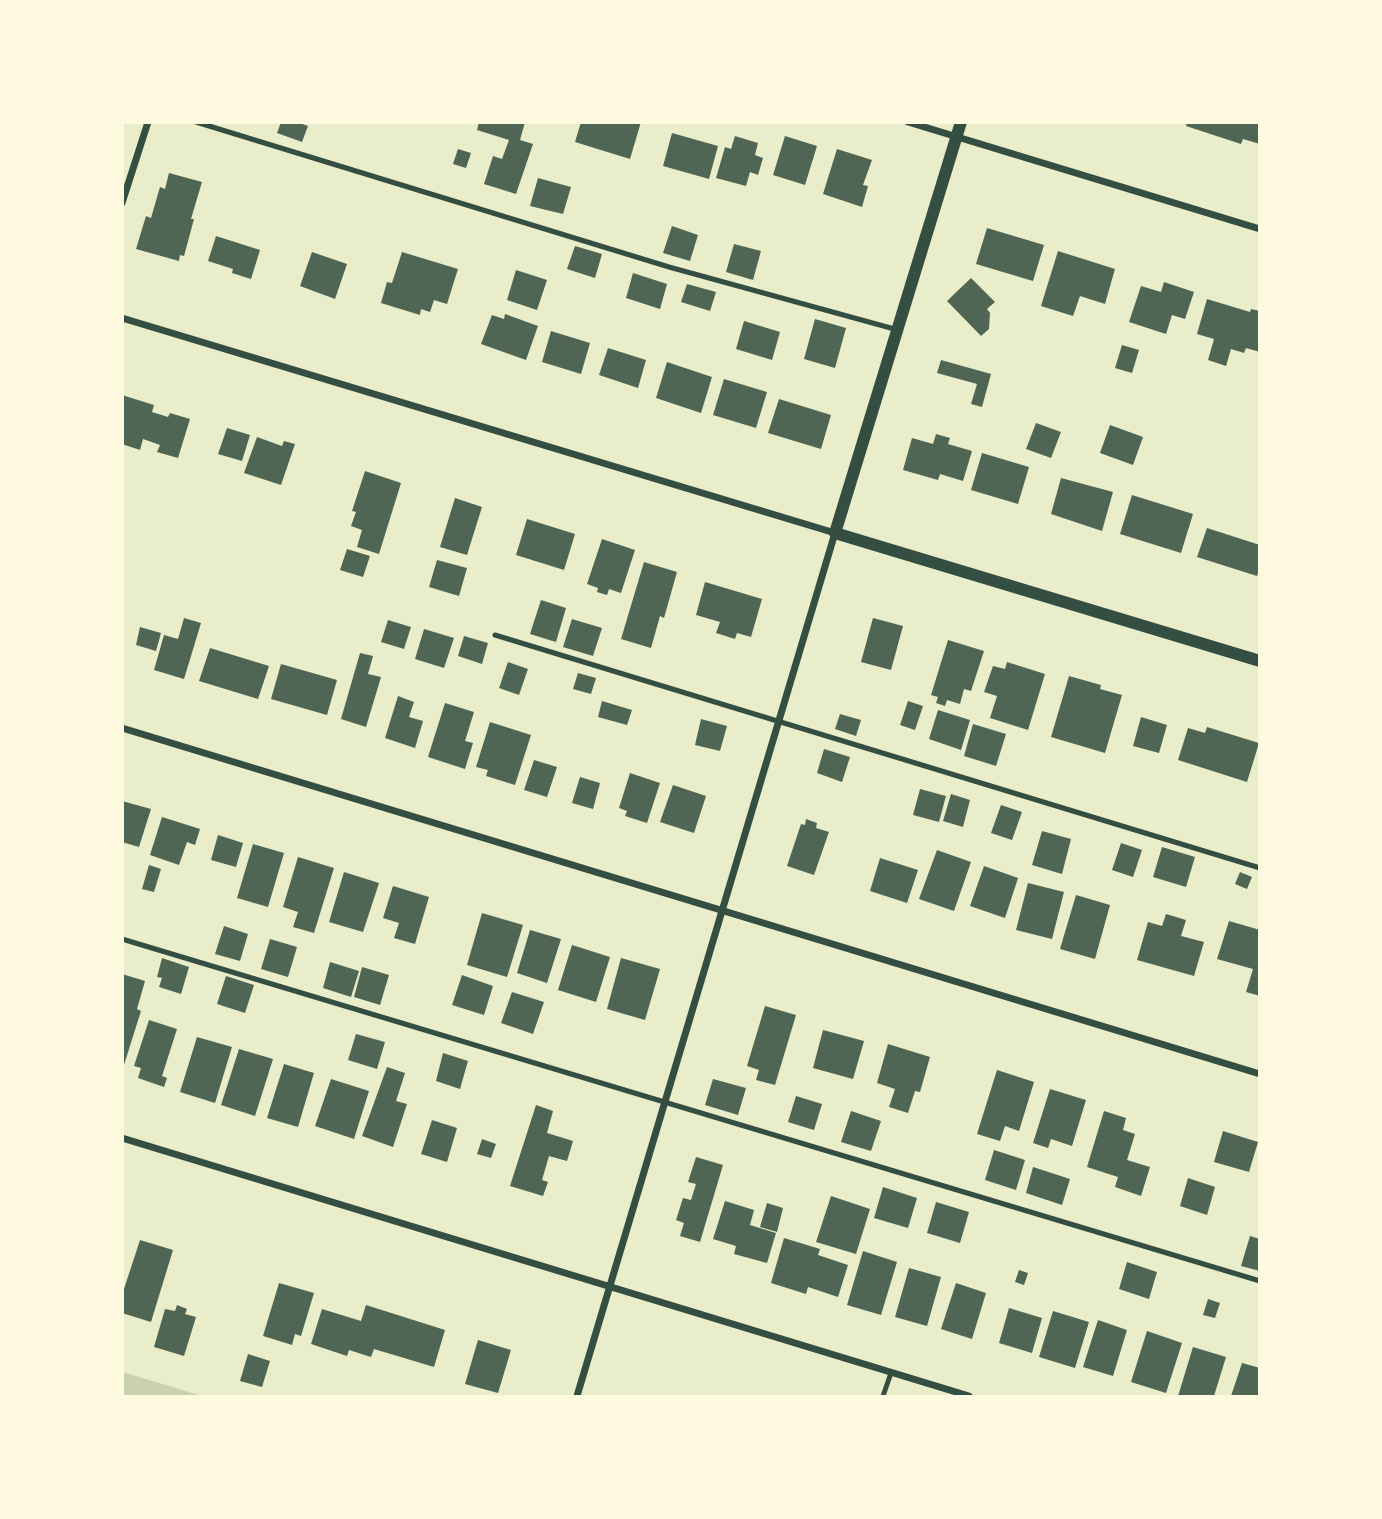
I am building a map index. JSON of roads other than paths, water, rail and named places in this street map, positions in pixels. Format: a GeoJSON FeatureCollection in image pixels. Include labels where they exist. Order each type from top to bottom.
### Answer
{"type":"FeatureCollection","features":[{"type":"Feature","properties":{"kind":"street"},"geometry":{"type":"LineString","coordinates":[[122,203],[148,122]]}},
{"type":"Feature","properties":{"kind":"street"},"geometry":{"type":"LineString","coordinates":[[908,122],[1259,229]]}},
{"type":"Feature","properties":{"kind":"street"},"geometry":{"type":"LineString","coordinates":[[577,1396],[721,910],[961,122]]}},
{"type":"Feature","properties":{"kind":"street"},"geometry":{"type":"LineString","coordinates":[[122,318],[1259,661]]}},
{"type":"Feature","properties":{"kind":"street"},"geometry":{"type":"LineString","coordinates":[[122,728],[1259,1074]]}},
{"type":"Feature","properties":{"kind":"street"},"geometry":{"type":"LineString","coordinates":[[122,1138],[969,1396]]}},
{"type":"Feature","properties":{"kind":"lane"},"geometry":{"type":"LineString","coordinates":[[196,122],[668,267],[898,330]]}},
{"type":"Feature","properties":{"kind":"lane"},"geometry":{"type":"LineString","coordinates":[[495,635],[1259,868]]}},
{"type":"Feature","properties":{"kind":"lane"},"geometry":{"type":"LineString","coordinates":[[122,939],[1259,1281]]}},
{"type":"Feature","properties":{"kind":"lane"},"geometry":{"type":"LineString","coordinates":[[883,1396],[891,1373]]}}]}
